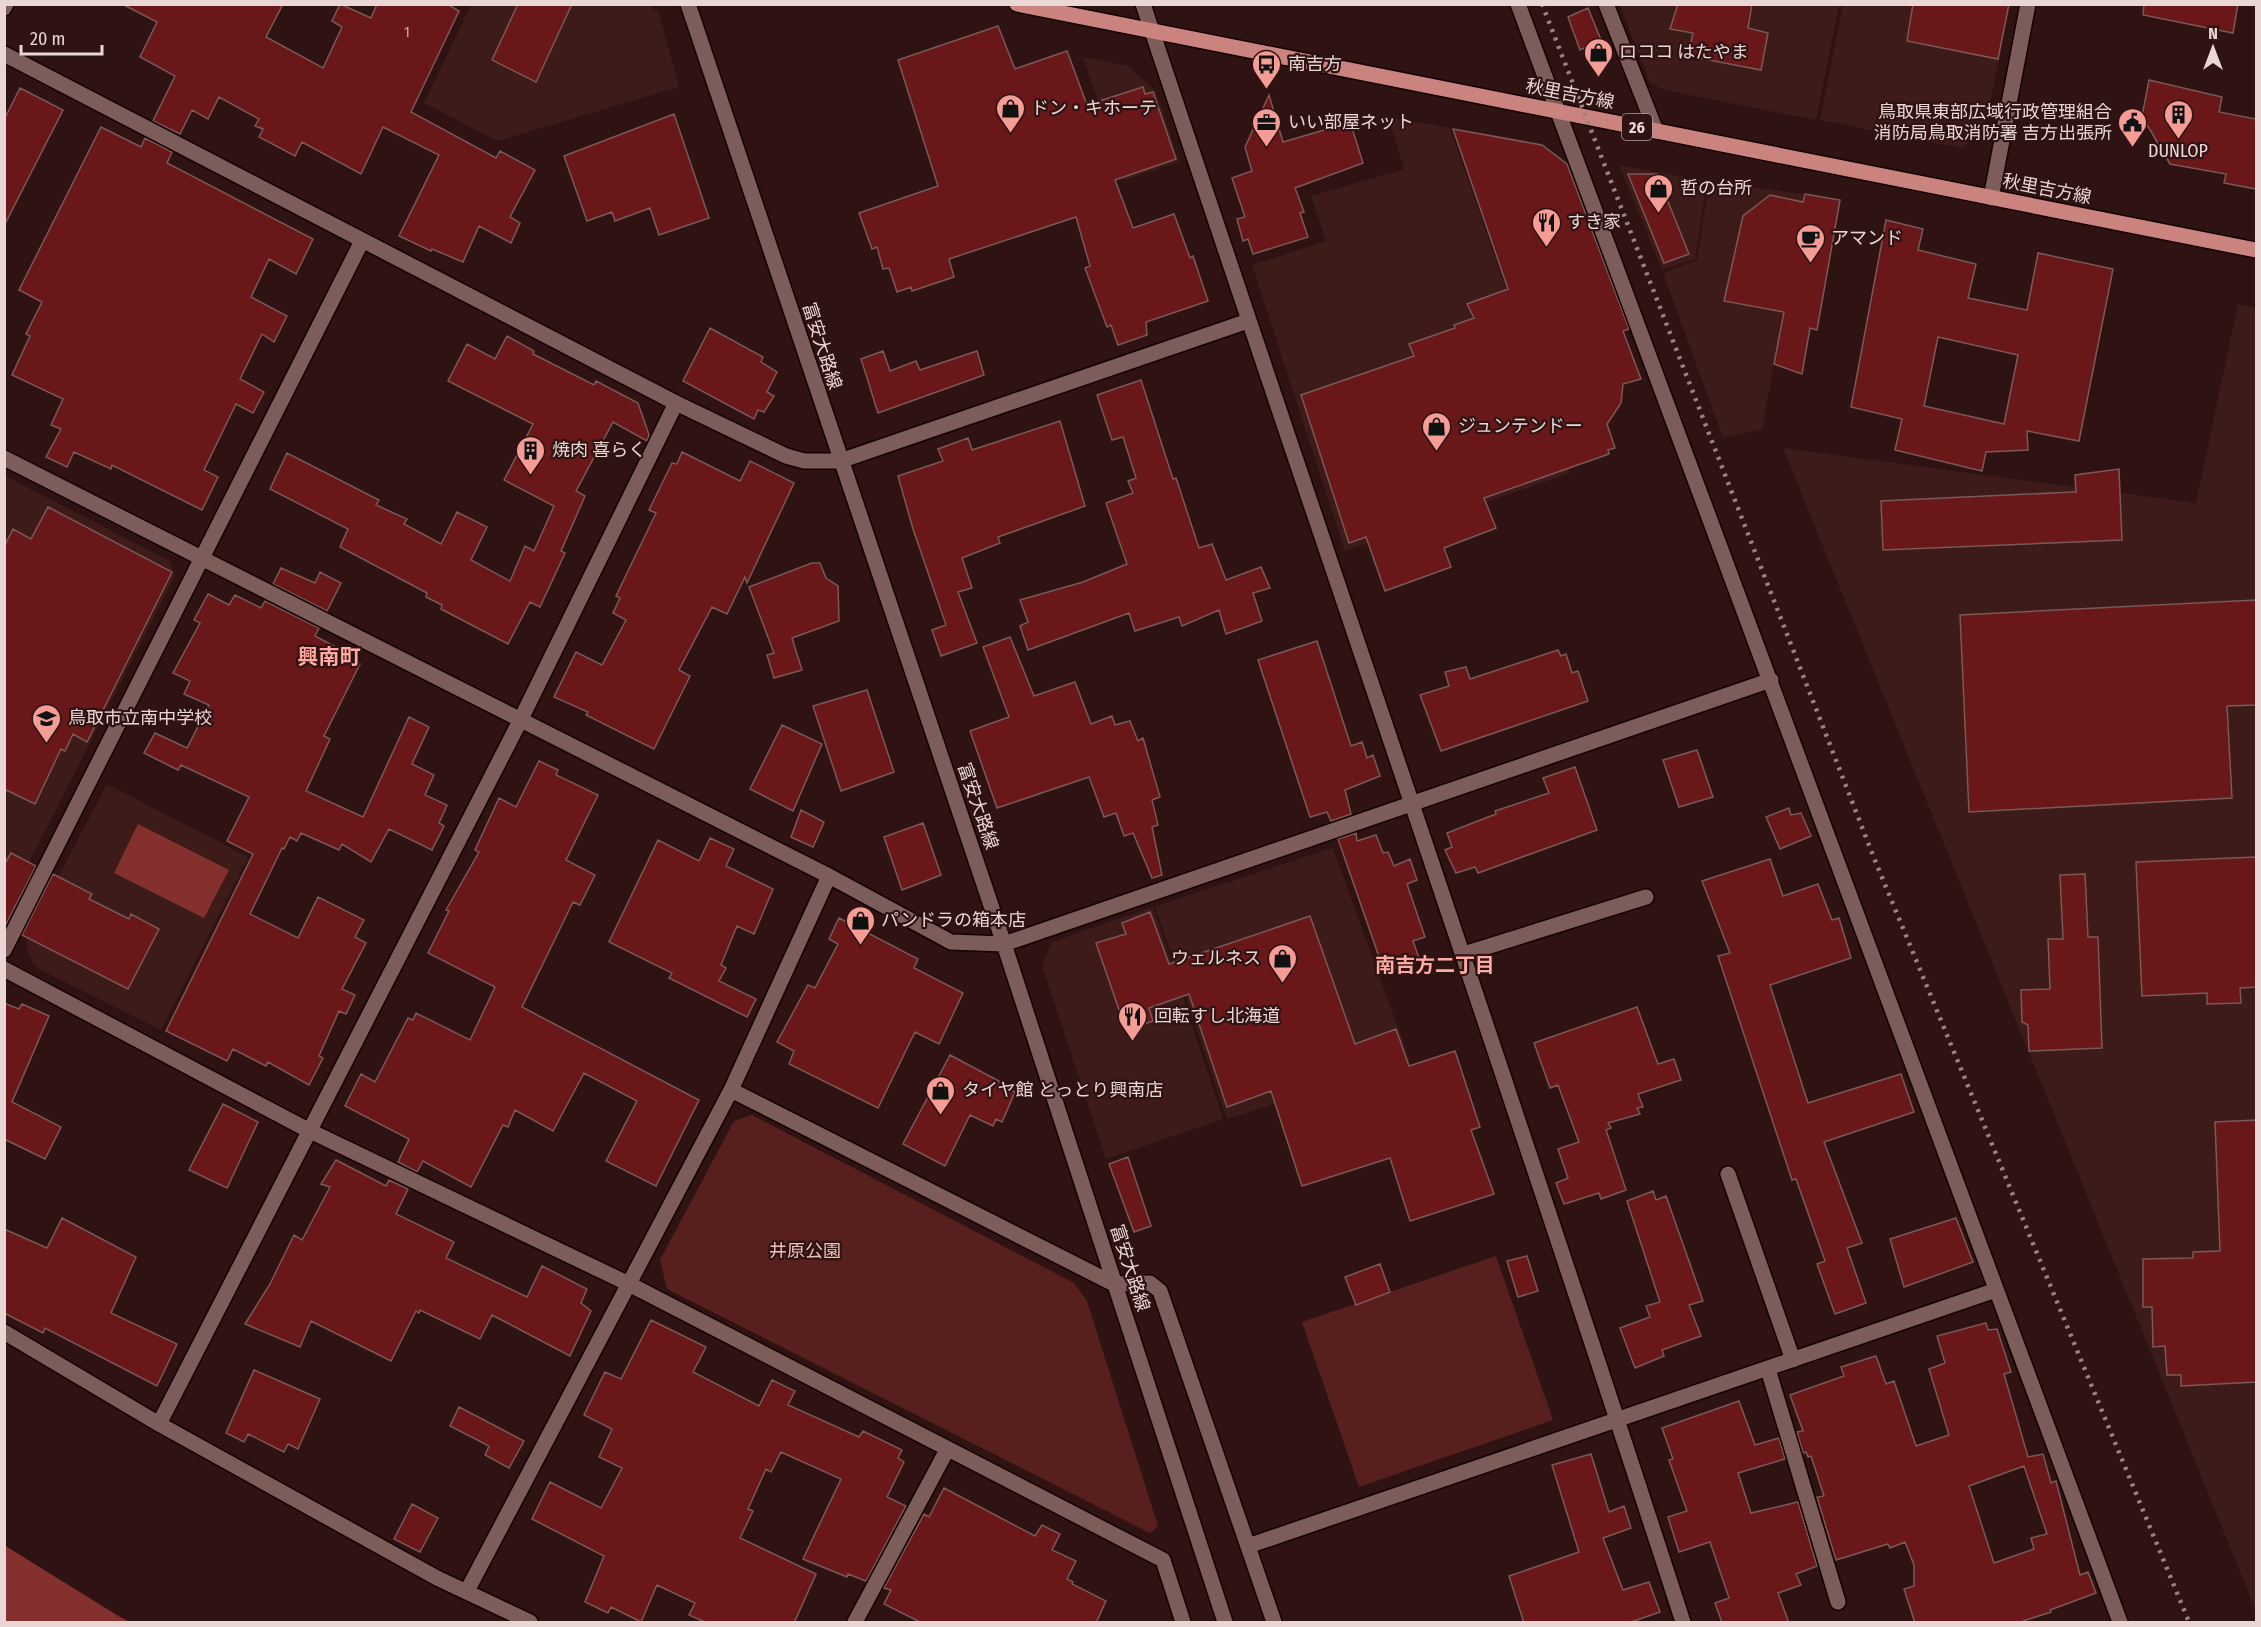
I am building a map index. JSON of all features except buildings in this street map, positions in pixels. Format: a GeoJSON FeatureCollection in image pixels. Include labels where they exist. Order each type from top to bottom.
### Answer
{"type":"FeatureCollection","features":[{"type":"Feature","properties":{"kind":"main road","name":"秋里吉方線"},"geometry":{"type":"LineString","coordinates":[[1017,4],[2256,250]]}},
{"type":"Feature","properties":{"kind":"street","name":"富安大路線"},"geometry":{"type":"LineString","coordinates":[[688,4],[1004,944],[1225,1623]]}},
{"type":"Feature","properties":{"kind":"street"},"geometry":{"type":"LineString","coordinates":[[1143,4],[1248,321],[1414,804],[1683,1623]]}},
{"type":"Feature","properties":{"kind":"street"},"geometry":{"type":"LineString","coordinates":[[1518,4],[1771,680],[2116,1621]]}},
{"type":"Feature","properties":{"kind":"street"},"geometry":{"type":"LineString","coordinates":[[1606,4],[1656,131]]}},
{"type":"Feature","properties":{"kind":"street"},"geometry":{"type":"LineString","coordinates":[[1991,198],[2028,4]]}},
{"type":"Feature","properties":{"kind":"street"},"geometry":{"type":"LineString","coordinates":[[4,54],[676,404],[786,456],[804,461],[840,461],[1248,321]]}},
{"type":"Feature","properties":{"kind":"street"},"geometry":{"type":"LineString","coordinates":[[4,950],[362,241]]}},
{"type":"Feature","properties":{"kind":"street"},"geometry":{"type":"LineString","coordinates":[[159,1424],[520,721],[676,404]]}},
{"type":"Feature","properties":{"kind":"street"},"geometry":{"type":"LineString","coordinates":[[4,458],[829,876],[951,942],[1004,944],[1771,680]]}},
{"type":"Feature","properties":{"kind":"street"},"geometry":{"type":"LineString","coordinates":[[467,1591],[731,1090],[829,876]]}},
{"type":"Feature","properties":{"kind":"street"},"geometry":{"type":"LineString","coordinates":[[1464,954],[1646,897]]}},
{"type":"Feature","properties":{"kind":"street"},"geometry":{"type":"LineString","coordinates":[[4,969],[308,1130],[629,1284],[1163,1560],[1183,1623]]}},
{"type":"Feature","properties":{"kind":"street"},"geometry":{"type":"LineString","coordinates":[[731,1090],[1114,1284],[1150,1283],[1160,1292],[1274,1623]]}},
{"type":"Feature","properties":{"kind":"street"},"geometry":{"type":"LineString","coordinates":[[1728,1174],[1793,1360]]}},
{"type":"Feature","properties":{"kind":"street"},"geometry":{"type":"LineString","coordinates":[[1248,1546],[1996,1290]]}},
{"type":"Feature","properties":{"kind":"street"},"geometry":{"type":"LineString","coordinates":[[4,1332],[159,1424],[436,1578],[530,1623]]}},
{"type":"Feature","properties":{"kind":"street"},"geometry":{"type":"LineString","coordinates":[[1768,1369],[1838,1602]]}},
{"type":"Feature","properties":{"kind":"street"},"geometry":{"type":"LineString","coordinates":[[855,1623],[947,1450]]}},
{"type":"Feature","properties":{"kind":"shaded area"},"geometry":{"type":"Polygon","coordinates":[[[471,5],[649,5],[659,13],[679,87],[498,141],[424,103],[471,5]]]}},
{"type":"Feature","properties":{"kind":"shaded area"},"geometry":{"type":"Polygon","coordinates":[[[1620,5],[1839,5],[1816,120],[1664,90],[1650,83],[1620,5]]]}},
{"type":"Feature","properties":{"kind":"shaded area"},"geometry":{"type":"Polygon","coordinates":[[[1843,5],[2010,5],[1984,131],[1961,148],[1820,120],[1843,5]]]}},
{"type":"Feature","properties":{"kind":"shaded area"},"geometry":{"type":"Polygon","coordinates":[[[1083,57],[1128,66],[1156,91],[1179,162],[1124,180],[1083,57]]]}},
{"type":"Feature","properties":{"kind":"shaded area"},"geometry":{"type":"Polygon","coordinates":[[[1388,117],[1450,128],[1570,473],[1345,551],[1252,265],[1326,241],[1311,196],[1404,169],[1388,117]]]}},
{"type":"Feature","properties":{"kind":"shaded area"},"geometry":{"type":"Polygon","coordinates":[[[1619,165],[1707,181],[1695,259],[1662,270],[1619,165]]]}},
{"type":"Feature","properties":{"kind":"shaded area"},"geometry":{"type":"Polygon","coordinates":[[[1709,182],[1805,194],[1762,429],[1723,438],[1663,273],[1697,260],[1709,182]]]}},
{"type":"Feature","properties":{"kind":"shaded area"},"geometry":{"type":"Polygon","coordinates":[[[2238,304],[2256,308],[2256,1611],[1783,448],[2196,503],[2238,304]]]}},
{"type":"Feature","properties":{"kind":"shaded area","name":"鳥取市立南中学校"},"geometry":{"type":"Polygon","coordinates":[[[5,476],[170,561],[175,576],[5,910],[5,476]]]}},
{"type":"Feature","properties":{"kind":"shaded area"},"geometry":{"type":"Polygon","coordinates":[[[107,784],[248,857],[161,1030],[39,969],[32,961],[27,948],[27,936],[107,784]]]}},
{"type":"Feature","properties":{"kind":"shaded area"},"geometry":{"type":"Polygon","coordinates":[[[138,824],[229,870],[204,918],[114,873],[138,824]]]}},
{"type":"Feature","properties":{"kind":"shaded area","name":"ウェルネス"},"geometry":{"type":"Polygon","coordinates":[[[1333,848],[1410,1061],[1227,1119],[1155,906],[1333,848]]]}},
{"type":"Feature","properties":{"kind":"shaded area","name":"回転すし北海道"},"geometry":{"type":"Polygon","coordinates":[[[1153,907],[1223,1119],[1106,1159],[1042,966],[1052,942],[1153,907]]]}},
{"type":"Feature","properties":{"kind":"shaded area"},"geometry":{"type":"Polygon","coordinates":[[[4,1545],[120,1617],[130,1622],[5,1622],[4,1545]]]}},
{"type":"Feature","properties":{"kind":"green space","name":"井原公園"},"geometry":{"type":"Polygon","coordinates":[[[752,1115],[1074,1283],[1087,1301],[1158,1526],[1150,1533],[667,1289],[660,1260],[734,1121],[752,1115]]]}},
{"type":"Feature","properties":{"kind":"green space"},"geometry":{"type":"Polygon","coordinates":[[[1496,1256],[1553,1420],[1359,1487],[1302,1322],[1496,1256]]]}},
{"type":"Feature","properties":{"kind":"railway"},"geometry":{"type":"LineString","coordinates":[[1542,4],[1874,858],[2189,1622]]}},
{"type":"Feature","properties":{"kind":"place","name":"ロココ はたやま"},"geometry":{"type":"Point","coordinates":[1598,78]}},
{"type":"Feature","properties":{"kind":"place","name":"南吉方"},"geometry":{"type":"Point","coordinates":[1267,90]}},
{"type":"Feature","properties":{"kind":"place","name":"ドン・キホーテ"},"geometry":{"type":"Point","coordinates":[1010,134]}},
{"type":"Feature","properties":{"kind":"place","name":"DUNLOP"},"geometry":{"type":"Point","coordinates":[2178,140]}},
{"type":"Feature","properties":{"kind":"place","name":"いい部屋ネット"},"geometry":{"type":"Point","coordinates":[1267,148]}},
{"type":"Feature","properties":{"kind":"place","name":"鳥取県東部広域行政管理組合 消防局鳥取消防署 吉方出張所"},"geometry":{"type":"Point","coordinates":[2133,148]}},
{"type":"Feature","properties":{"kind":"place","name":"哲の台所"},"geometry":{"type":"Point","coordinates":[1659,214]}},
{"type":"Feature","properties":{"kind":"place","name":"すき家"},"geometry":{"type":"Point","coordinates":[1546,248]}},
{"type":"Feature","properties":{"kind":"place","name":"アマンド"},"geometry":{"type":"Point","coordinates":[1810,264]}},
{"type":"Feature","properties":{"kind":"place","name":"ジュンテンドー"},"geometry":{"type":"Point","coordinates":[1437,452]}},
{"type":"Feature","properties":{"kind":"place","name":"焼肉 喜らく"},"geometry":{"type":"Point","coordinates":[531,476]}},
{"type":"Feature","properties":{"kind":"place","name":"鳥取市立南中学校"},"geometry":{"type":"Point","coordinates":[47,744]}},
{"type":"Feature","properties":{"kind":"place","name":"パンドラの箱本店"},"geometry":{"type":"Point","coordinates":[860,946]}},
{"type":"Feature","properties":{"kind":"place","name":"ウェルネス"},"geometry":{"type":"Point","coordinates":[1282,984]}},
{"type":"Feature","properties":{"kind":"place","name":"回転すし北海道"},"geometry":{"type":"Point","coordinates":[1133,1042]}},
{"type":"Feature","properties":{"kind":"place","name":"タイヤ館 とっとり興南店"},"geometry":{"type":"Point","coordinates":[941,1116]}},
{"type":"Feature","properties":{"kind":"district","name":"興南町"},"geometry":{"type":"Point","coordinates":[329,657]}},
{"type":"Feature","properties":{"kind":"district","name":"南吉方二丁目"},"geometry":{"type":"Point","coordinates":[1435,965]}}]}
